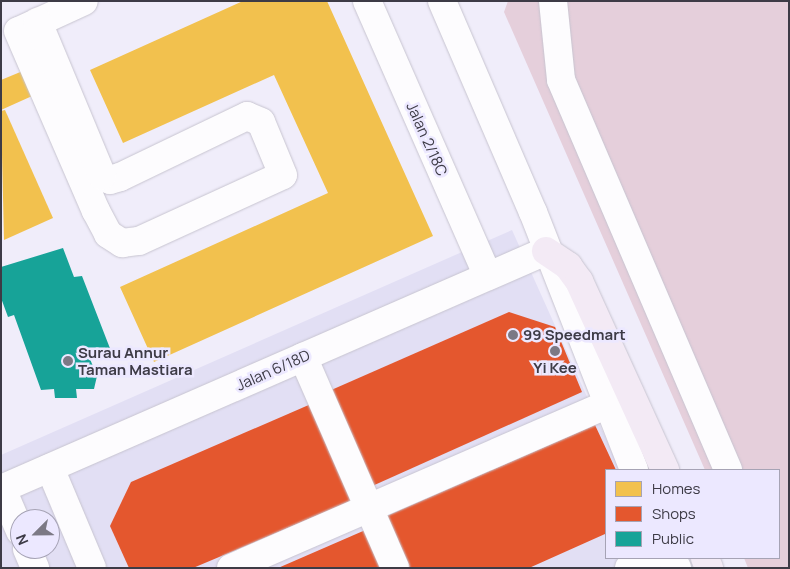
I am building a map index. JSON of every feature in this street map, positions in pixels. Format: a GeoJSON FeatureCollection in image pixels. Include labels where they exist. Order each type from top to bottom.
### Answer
{"type":"FeatureCollection","features":[{"type":"Feature","properties":{"kind":"highway"},"geometry":{"type":"LineString","coordinates":[[546,251],[568,266],[580,281],[665,469]]}},
{"type":"Feature","properties":{"kind":"street"},"geometry":{"type":"LineString","coordinates":[[19,30],[84,1]]}},
{"type":"Feature","properties":{"kind":"street","name":"Jalan 2/18C"},"geometry":{"type":"LineString","coordinates":[[367,1],[488,276]]}},
{"type":"Feature","properties":{"kind":"street"},"geometry":{"type":"LineString","coordinates":[[442,1],[546,251],[606,405],[634,469]]}},
{"type":"Feature","properties":{"kind":"street"},"geometry":{"type":"LineString","coordinates":[[553,1],[561,80],[728,469]]}},
{"type":"Feature","properties":{"kind":"street"},"geometry":{"type":"LineString","coordinates":[[19,30],[102,176],[110,180],[120,177],[247,116],[261,122],[283,175],[139,241],[122,243],[108,234],[96,211],[19,30]]}},
{"type":"Feature","properties":{"kind":"street","name":"Jalan 6/18D"},"geometry":{"type":"LineString","coordinates":[[2,489],[546,251]]}},
{"type":"Feature","properties":{"kind":"street"},"geometry":{"type":"LineString","coordinates":[[303,357],[395,568]]}},
{"type":"Feature","properties":{"kind":"street"},"geometry":{"type":"LineString","coordinates":[[231,568],[606,405]]}},
{"type":"Feature","properties":{"kind":"street"},"geometry":{"type":"LineString","coordinates":[[50,468],[92,568]]}},
{"type":"Feature","properties":{"kind":"street"},"geometry":{"type":"LineString","coordinates":[[2,489],[10,509]]}},
{"type":"Feature","properties":{"kind":"street"},"geometry":{"type":"LineString","coordinates":[[629,568],[648,559]]}},
{"type":"Feature","properties":{"kind":"shaded area"},"geometry":{"type":"Polygon","coordinates":[[[508,1],[789,1],[789,568],[748,568],[744,559],[780,559],[780,469],[705,469],[504,12],[508,1]]]}},
{"type":"Feature","properties":{"kind":"shaded area"},"geometry":{"type":"Polygon","coordinates":[[[512,230],[620,469],[605,469],[605,559],[660,559],[664,568],[1,568],[1,455],[512,230]]]}},
{"type":"Feature","properties":{"kind":"building: Homes"},"geometry":{"type":"Polygon","coordinates":[[[243,1],[327,1],[433,236],[154,362],[120,287],[328,193],[274,75],[123,143],[90,70],[243,1]]]}},
{"type":"Feature","properties":{"kind":"building: Homes"},"geometry":{"type":"Polygon","coordinates":[[[30,68],[41,92],[1,110],[1,80],[30,68]]]}},
{"type":"Feature","properties":{"kind":"building: Homes"},"geometry":{"type":"Polygon","coordinates":[[[5,110],[53,218],[4,240],[1,111],[5,110]]]}},
{"type":"Feature","properties":{"kind":"building: Shops"},"geometry":{"type":"Polygon","coordinates":[[[509,312],[555,327],[582,392],[370,487],[329,391],[509,312]]]}},
{"type":"Feature","properties":{"kind":"building: Shops"},"geometry":{"type":"Polygon","coordinates":[[[311,404],[354,500],[193,568],[129,568],[110,526],[131,482],[311,404]]]}},
{"type":"Feature","properties":{"kind":"building: Shops"},"geometry":{"type":"Polygon","coordinates":[[[595,425],[616,469],[605,469],[605,534],[529,568],[405,568],[382,518],[595,425]]]}},
{"type":"Feature","properties":{"kind":"building: Shops"},"geometry":{"type":"Polygon","coordinates":[[[370,528],[386,568],[278,568],[370,528]]]}},
{"type":"Feature","properties":{"kind":"building: Public","name":"Surau Annur Taman Mastiara"},"geometry":{"type":"Polygon","coordinates":[[[63,248],[74,277],[82,276],[111,351],[90,359],[97,376],[94,389],[76,389],[77,398],[55,398],[54,389],[41,390],[14,315],[8,317],[1,298],[1,267],[63,248]]]}},
{"type":"Feature","properties":{"kind":"place","name":"99 Speedmart"},"geometry":{"type":"Point","coordinates":[513,335]}},
{"type":"Feature","properties":{"kind":"place","name":"Yi Kee"},"geometry":{"type":"Point","coordinates":[555,351]}},
{"type":"Feature","properties":{"kind":"place","name":"Surau Annur Taman Mastiara"},"geometry":{"type":"Point","coordinates":[68,361]}}]}
